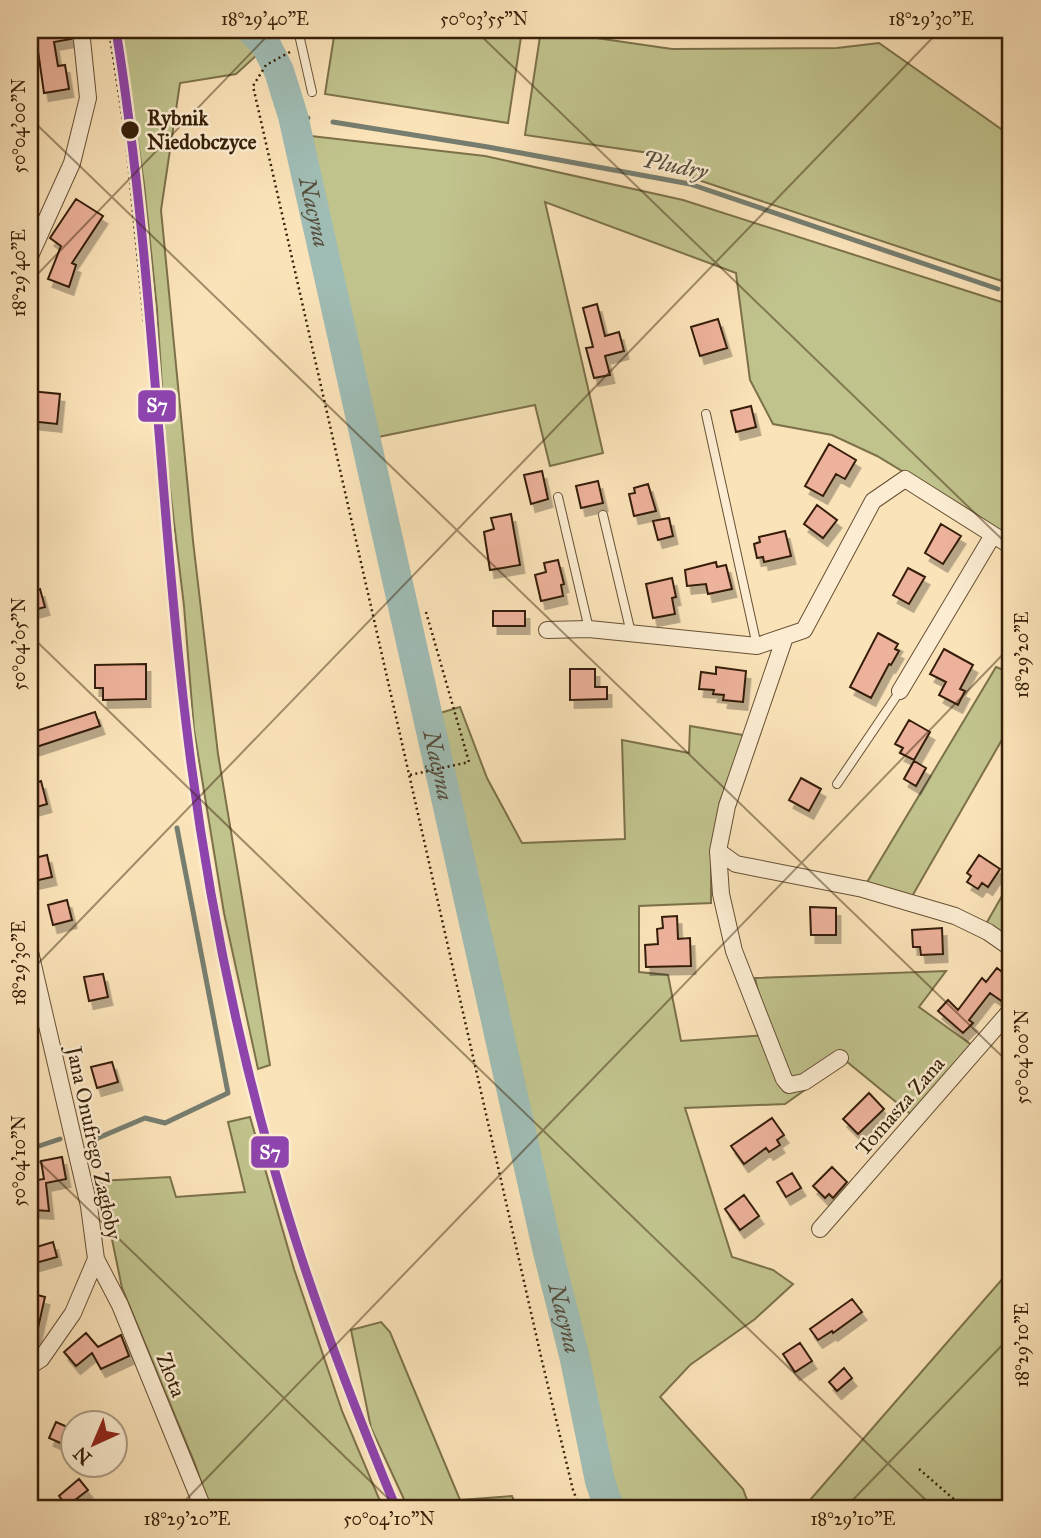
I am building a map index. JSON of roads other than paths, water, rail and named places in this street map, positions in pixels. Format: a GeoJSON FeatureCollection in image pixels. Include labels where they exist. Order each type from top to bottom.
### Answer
{"type":"FeatureCollection","features":[{"type":"Feature","properties":{"kind":"street"},"geometry":{"type":"LineString","coordinates":[[30,256],[72,163],[88,98],[81,30]]}},
{"type":"Feature","properties":{"kind":"street"},"geometry":{"type":"LineString","coordinates":[[547,630],[589,629],[757,646],[804,630],[873,501],[905,479],[1011,546]]}},
{"type":"Feature","properties":{"kind":"street"},"geometry":{"type":"LineString","coordinates":[[900,691],[993,535]]}},
{"type":"Feature","properties":{"kind":"street"},"geometry":{"type":"LineString","coordinates":[[785,636],[727,806],[718,851],[721,894],[734,951],[784,1079],[789,1085],[804,1082],[840,1058]]}},
{"type":"Feature","properties":{"kind":"street"},"geometry":{"type":"LineString","coordinates":[[718,851],[736,864],[863,889],[955,916],[988,932],[1011,948]]}},
{"type":"Feature","properties":{"kind":"street","name":"Jana Onufrego Zagłoby"},"geometry":{"type":"LineString","coordinates":[[30,952],[33,983],[89,1206],[96,1259],[73,1313],[41,1359],[30,1366]]}},
{"type":"Feature","properties":{"kind":"street","name":"Tomasza Zana"},"geometry":{"type":"LineString","coordinates":[[820,1229],[1011,1010]]}},
{"type":"Feature","properties":{"kind":"street","name":"Złota"},"geometry":{"type":"LineString","coordinates":[[96,1259],[120,1305],[203,1508]]}},
{"type":"Feature","properties":{"kind":"lane"},"geometry":{"type":"LineString","coordinates":[[298,30],[312,92]]}},
{"type":"Feature","properties":{"kind":"lane"},"geometry":{"type":"LineString","coordinates":[[1002,30],[1011,35]]}},
{"type":"Feature","properties":{"kind":"lane"},"geometry":{"type":"LineString","coordinates":[[706,414],[757,646]]}},
{"type":"Feature","properties":{"kind":"lane"},"geometry":{"type":"LineString","coordinates":[[558,498],[589,629]]}},
{"type":"Feature","properties":{"kind":"lane"},"geometry":{"type":"LineString","coordinates":[[603,515],[631,633]]}},
{"type":"Feature","properties":{"kind":"lane"},"geometry":{"type":"LineString","coordinates":[[837,784],[900,691]]}},
{"type":"Feature","properties":{"kind":"lane"},"geometry":{"type":"LineString","coordinates":[[30,1440],[30,1450]]}},
{"type":"Feature","properties":{"kind":"waterway","name":"Nacyna"},"geometry":{"type":"LineString","coordinates":[[251,30],[266,45],[279,71],[293,116],[548,1252],[574,1355],[600,1481],[609,1508]]}},
{"type":"Feature","properties":{"kind":"waterway","name":"Pludry"},"geometry":{"type":"LineString","coordinates":[[293,116],[308,118]]}},
{"type":"Feature","properties":{"kind":"waterway","name":"Pludry"},"geometry":{"type":"LineString","coordinates":[[333,122],[690,184],[998,289]]}},
{"type":"Feature","properties":{"kind":"waterway"},"geometry":{"type":"LineString","coordinates":[[388,590],[397,580]]}},
{"type":"Feature","properties":{"kind":"waterway"},"geometry":{"type":"LineString","coordinates":[[87,1138],[98,1138],[145,1118],[165,1123],[228,1093],[177,828]]}},
{"type":"Feature","properties":{"kind":"waterway"},"geometry":{"type":"LineString","coordinates":[[30,1149],[60,1139]]}},
{"type":"Feature","properties":{"kind":"place","name":"Rybnik Niedobczyce"},"geometry":{"type":"Point","coordinates":[130,130]}}]}
